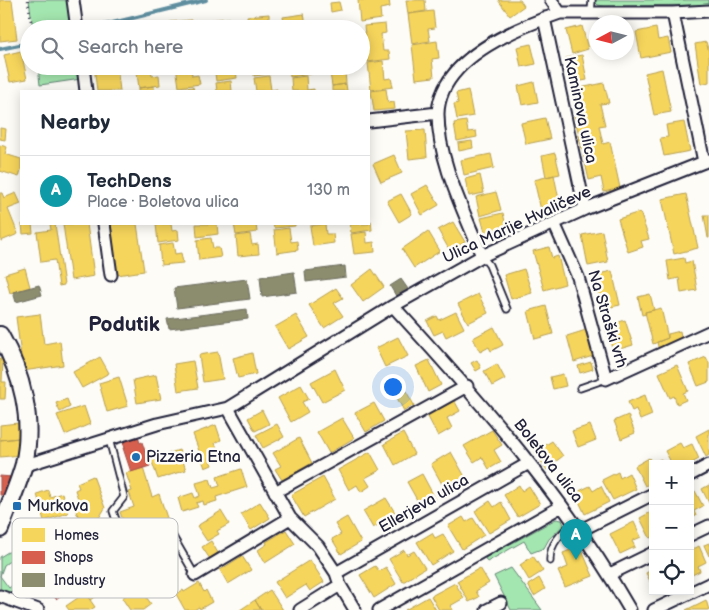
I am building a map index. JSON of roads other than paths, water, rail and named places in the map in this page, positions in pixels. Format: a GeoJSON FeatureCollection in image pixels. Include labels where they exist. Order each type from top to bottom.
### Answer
{"type":"FeatureCollection","features":[{"type":"Feature","properties":{"kind":"street"},"geometry":{"type":"LineString","coordinates":[[73,0],[76,20]]}},
{"type":"Feature","properties":{"kind":"street"},"geometry":{"type":"LineString","coordinates":[[551,0],[560,13]]}},
{"type":"Feature","properties":{"kind":"street"},"geometry":{"type":"LineString","coordinates":[[482,256],[444,155],[438,112],[445,89],[456,70],[478,52],[497,40],[544,18],[560,13],[592,6],[673,13],[709,11]]}},
{"type":"Feature","properties":{"kind":"street"},"geometry":{"type":"LineString","coordinates":[[673,13],[706,161]]}},
{"type":"Feature","properties":{"kind":"street","name":"Kaminova ulica"},"geometry":{"type":"LineString","coordinates":[[544,18],[585,210]]}},
{"type":"Feature","properties":{"kind":"street"},"geometry":{"type":"LineString","coordinates":[[84,75],[86,90]]}},
{"type":"Feature","properties":{"kind":"street"},"geometry":{"type":"LineString","coordinates":[[370,121],[438,112]]}},
{"type":"Feature","properties":{"kind":"street","name":"Ulica Marije Hvaličeve"},"geometry":{"type":"LineString","coordinates":[[109,439],[157,424],[228,408],[393,306],[482,256],[554,223],[706,161]]}},
{"type":"Feature","properties":{"kind":"street","name":"Na Straški vrh"},"geometry":{"type":"LineString","coordinates":[[554,223],[578,277],[606,379],[709,332]]}},
{"type":"Feature","properties":{"kind":"street"},"geometry":{"type":"LineString","coordinates":[[104,225],[111,274]]}},
{"type":"Feature","properties":{"kind":"street","name":"Boletova ulica"},"geometry":{"type":"LineString","coordinates":[[393,306],[467,386],[529,463],[578,526],[610,574],[630,610]]}},
{"type":"Feature","properties":{"kind":"street"},"geometry":{"type":"LineString","coordinates":[[0,335],[19,374],[25,405],[27,437],[23,466],[0,528]]}},
{"type":"Feature","properties":{"kind":"street"},"geometry":{"type":"LineString","coordinates":[[275,492],[467,386]]}},
{"type":"Feature","properties":{"kind":"street"},"geometry":{"type":"LineString","coordinates":[[228,408],[290,518],[318,546],[336,573],[355,610]]}},
{"type":"Feature","properties":{"kind":"street"},"geometry":{"type":"LineString","coordinates":[[23,466],[109,439]]}},
{"type":"Feature","properties":{"kind":"street","name":"Ellerjeva ulica"},"geometry":{"type":"LineString","coordinates":[[336,573],[529,463]]}},
{"type":"Feature","properties":{"kind":"street"},"geometry":{"type":"LineString","coordinates":[[694,473],[709,465]]}},
{"type":"Feature","properties":{"kind":"street"},"geometry":{"type":"LineString","coordinates":[[578,526],[649,496]]}},
{"type":"Feature","properties":{"kind":"street"},"geometry":{"type":"LineString","coordinates":[[379,610],[562,506]]}},
{"type":"Feature","properties":{"kind":"street"},"geometry":{"type":"LineString","coordinates":[[195,576],[290,518]]}},
{"type":"Feature","properties":{"kind":"street"},"geometry":{"type":"LineString","coordinates":[[694,533],[709,526]]}},
{"type":"Feature","properties":{"kind":"street"},"geometry":{"type":"LineString","coordinates":[[610,574],[649,556]]}},
{"type":"Feature","properties":{"kind":"street"},"geometry":{"type":"LineString","coordinates":[[300,610],[340,584]]}},
{"type":"Feature","properties":{"kind":"street"},"geometry":{"type":"LineString","coordinates":[[654,610],[709,584]]}},
{"type":"Feature","properties":{"kind":"street"},"geometry":{"type":"LineString","coordinates":[[0,596],[38,610]]}},
{"type":"Feature","properties":{"kind":"street"},"geometry":{"type":"LineString","coordinates":[[488,610],[501,603]]}},
{"type":"Feature","properties":{"kind":"lane"},"geometry":{"type":"LineString","coordinates":[[482,256],[489,265],[507,309]]}},
{"type":"Feature","properties":{"kind":"lane"},"geometry":{"type":"LineString","coordinates":[[580,388],[606,379]]}},
{"type":"Feature","properties":{"kind":"lane"},"geometry":{"type":"LineString","coordinates":[[109,439],[124,497],[113,511],[115,518]]}},
{"type":"Feature","properties":{"kind":"lane"},"geometry":{"type":"LineString","coordinates":[[550,561],[549,553],[554,543],[564,531],[578,526]]}},
{"type":"Feature","properties":{"kind":"lane"},"geometry":{"type":"LineString","coordinates":[[178,545],[195,576]]}},
{"type":"Feature","properties":{"kind":"waterway"},"geometry":{"type":"LineString","coordinates":[[125,20],[206,0]]}},
{"type":"Feature","properties":{"kind":"waterway"},"geometry":{"type":"LineString","coordinates":[[0,49],[20,45]]}},
{"type":"Feature","properties":{"kind":"place","name":"Pizzeria Etna"},"geometry":{"type":"Point","coordinates":[136,457]}},
{"type":"Feature","properties":{"kind":"place","name":"Murkova"},"geometry":{"type":"Point","coordinates":[17,506]}},
{"type":"Feature","properties":{"kind":"place","name":"TechDens"},"geometry":{"type":"Point","coordinates":[576,560]}},
{"type":"Feature","properties":{"kind":"district","name":"Podutik"},"geometry":{"type":"Point","coordinates":[124,324]}}]}
